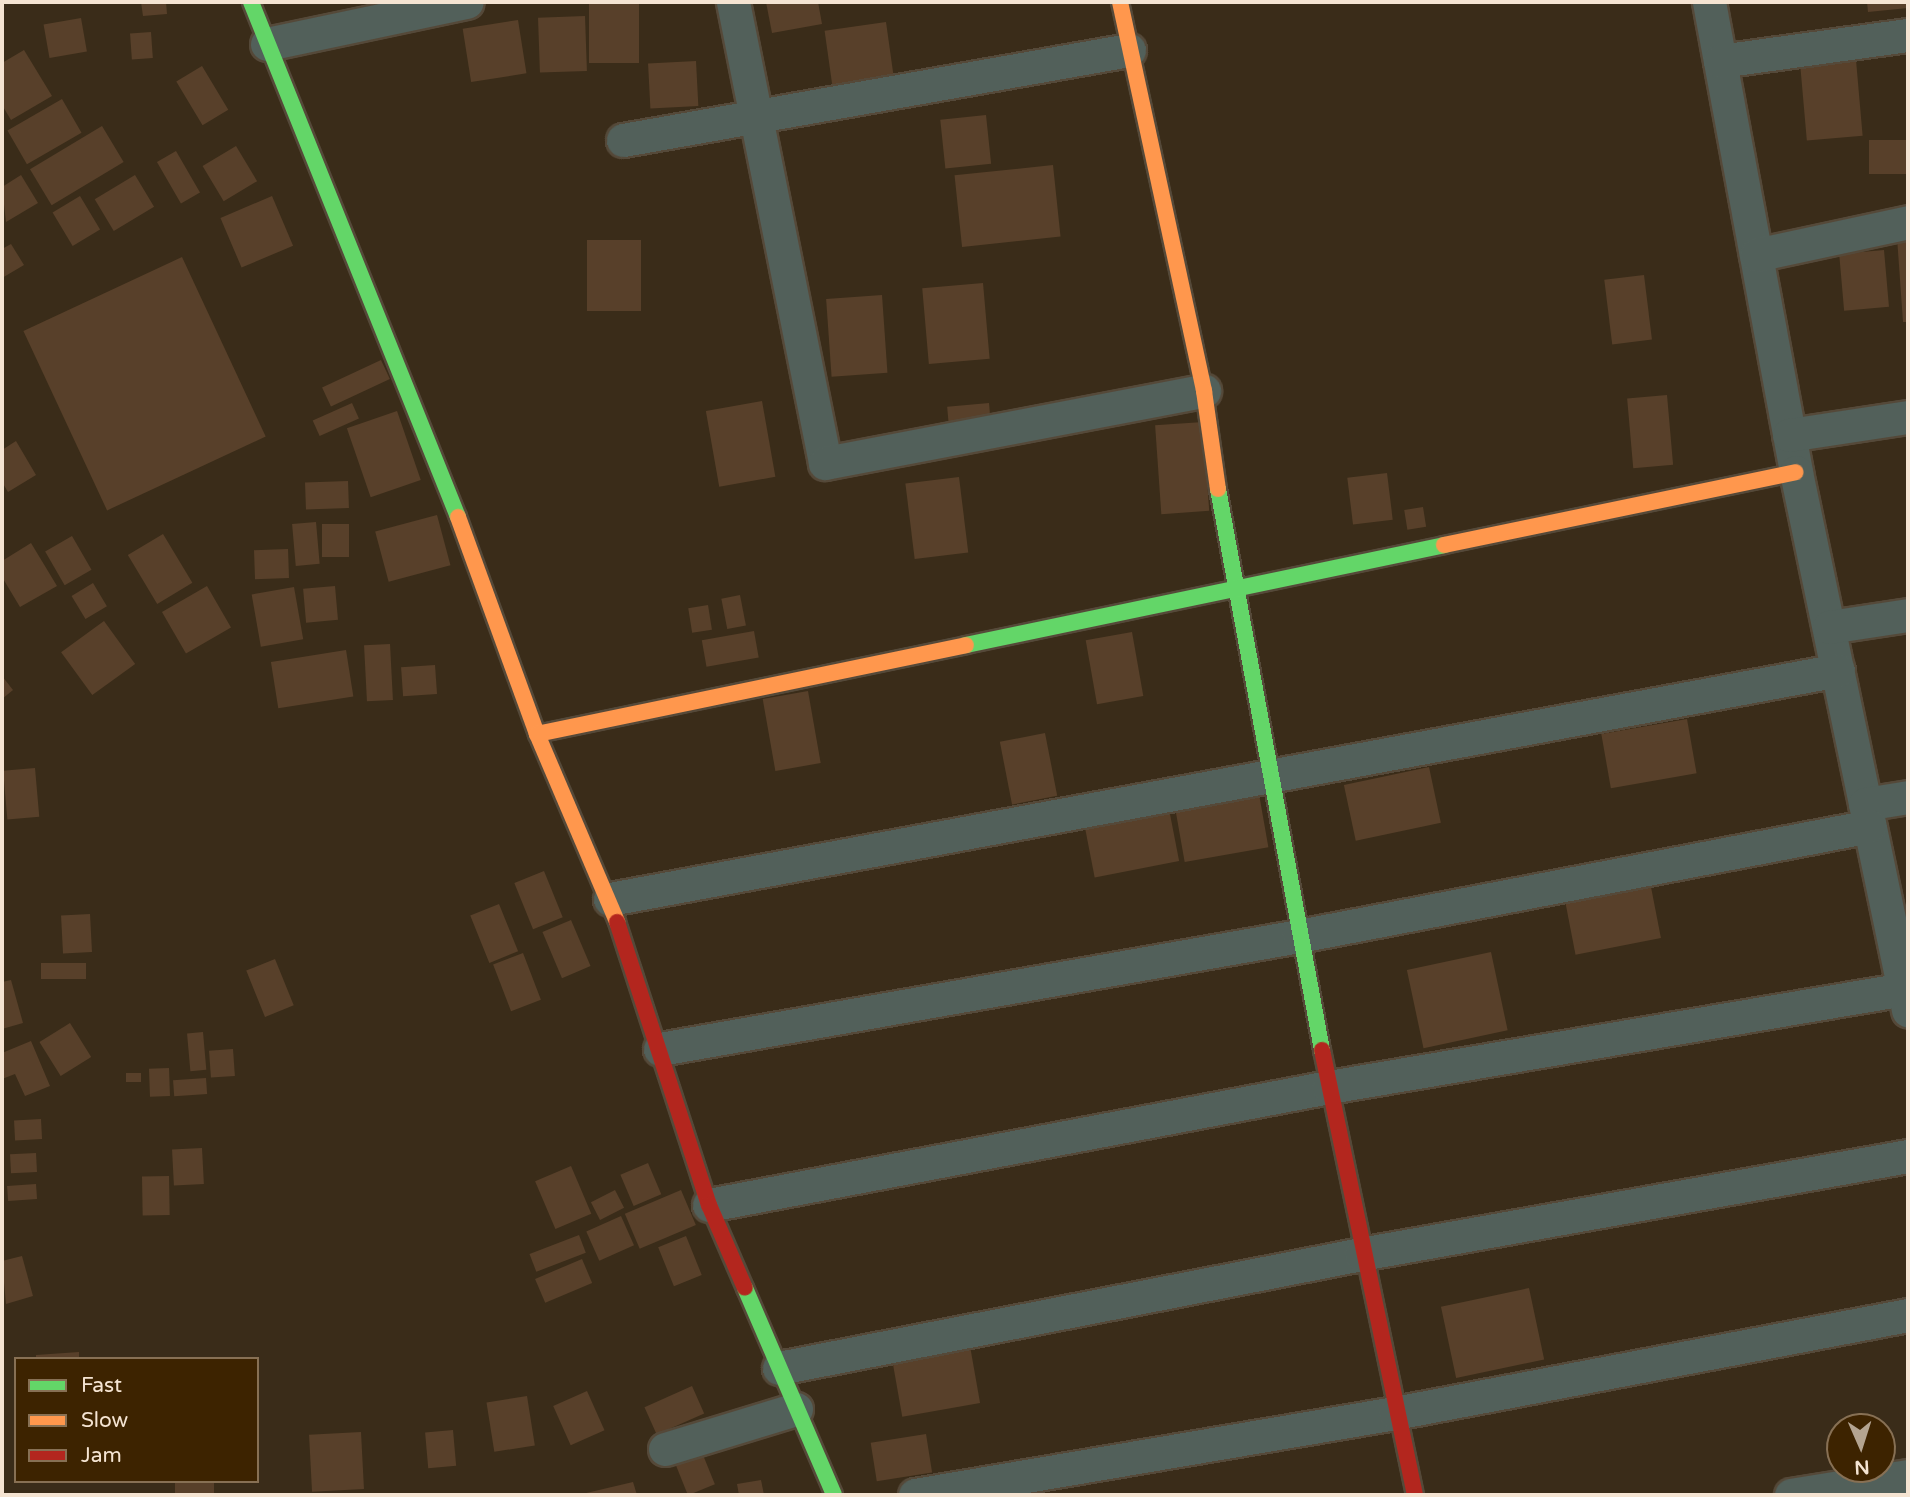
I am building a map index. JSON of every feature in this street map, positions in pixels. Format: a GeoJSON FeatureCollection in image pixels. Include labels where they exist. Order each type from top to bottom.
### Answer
{"type":"FeatureCollection","features":[{"type":"Feature","properties":{"kind":"street"},"geometry":{"type":"LineString","coordinates":[[251,2],[456,512],[537,734],[610,899],[709,1205],[834,1495]]}},
{"type":"Feature","properties":{"kind":"street"},"geometry":{"type":"LineString","coordinates":[[267,44],[467,2]]}},
{"type":"Feature","properties":{"kind":"street"},"geometry":{"type":"LineString","coordinates":[[733,2],[825,463],[1204,391]]}},
{"type":"Feature","properties":{"kind":"street"},"geometry":{"type":"LineString","coordinates":[[1120,2],[1204,391],[1232,588],[1361,1254],[1415,1495]]}},
{"type":"Feature","properties":{"kind":"street"},"geometry":{"type":"LineString","coordinates":[[709,1205],[1329,1087],[1905,984],[1796,472],[1709,2]]}},
{"type":"Feature","properties":{"kind":"street"},"geometry":{"type":"LineString","coordinates":[[1720,61],[1908,35]]}},
{"type":"Feature","properties":{"kind":"street"},"geometry":{"type":"LineString","coordinates":[[623,140],[1129,50]]}},
{"type":"Feature","properties":{"kind":"street"},"geometry":{"type":"LineString","coordinates":[[1756,255],[1908,222]]}},
{"type":"Feature","properties":{"kind":"street"},"geometry":{"type":"LineString","coordinates":[[1790,435],[1908,417]]}},
{"type":"Feature","properties":{"kind":"street"},"geometry":{"type":"LineString","coordinates":[[537,734],[1796,472]]}},
{"type":"Feature","properties":{"kind":"street"},"geometry":{"type":"LineString","coordinates":[[1829,627],[1908,615]]}},
{"type":"Feature","properties":{"kind":"street"},"geometry":{"type":"LineString","coordinates":[[610,899],[1270,780],[1838,670]]}},
{"type":"Feature","properties":{"kind":"street"},"geometry":{"type":"LineString","coordinates":[[660,1049],[1300,936],[1868,815],[1908,797]]}},
{"type":"Feature","properties":{"kind":"street"},"geometry":{"type":"LineString","coordinates":[[779,1368],[1361,1254],[1908,1156]]}},
{"type":"Feature","properties":{"kind":"street"},"geometry":{"type":"LineString","coordinates":[[915,1495],[1395,1413],[1908,1315]]}},
{"type":"Feature","properties":{"kind":"street"},"geometry":{"type":"LineString","coordinates":[[666,1449],[796,1409]]}},
{"type":"Feature","properties":{"kind":"street"},"geometry":{"type":"LineString","coordinates":[[1791,1495],[1908,1476]]}},
{"type":"Feature","properties":{"kind":"building"},"geometry":{"type":"Polygon","coordinates":[[[141,2],[166,2],[167,14],[143,16],[141,2]]]}},
{"type":"Feature","properties":{"kind":"building"},"geometry":{"type":"Polygon","coordinates":[[[589,2],[639,2],[639,63],[589,63],[589,2]]]}},
{"type":"Feature","properties":{"kind":"building"},"geometry":{"type":"Polygon","coordinates":[[[766,2],[818,2],[822,24],[772,33],[766,2]]]}},
{"type":"Feature","properties":{"kind":"building"},"geometry":{"type":"Polygon","coordinates":[[[1867,2],[1908,2],[1908,8],[1868,12],[1867,2]]]}},
{"type":"Feature","properties":{"kind":"building"},"geometry":{"type":"Polygon","coordinates":[[[585,16],[587,71],[540,73],[538,18],[585,16]]]}},
{"type":"Feature","properties":{"kind":"building"},"geometry":{"type":"Polygon","coordinates":[[[81,18],[87,51],[49,58],[44,25],[81,18]]]}},
{"type":"Feature","properties":{"kind":"building"},"geometry":{"type":"Polygon","coordinates":[[[518,20],[526,73],[471,82],[463,29],[518,20]]]}},
{"type":"Feature","properties":{"kind":"building"},"geometry":{"type":"Polygon","coordinates":[[[886,22],[894,77],[832,86],[825,31],[886,22]]]}},
{"type":"Feature","properties":{"kind":"building"},"geometry":{"type":"Polygon","coordinates":[[[151,32],[153,58],[132,59],[130,33],[151,32]]]}},
{"type":"Feature","properties":{"kind":"building"},"geometry":{"type":"Polygon","coordinates":[[[24,50],[52,96],[11,120],[2,105],[2,63],[24,50]]]}},
{"type":"Feature","properties":{"kind":"building"},"geometry":{"type":"Polygon","coordinates":[[[1856,60],[1863,136],[1807,141],[1800,65],[1856,60]]]}},
{"type":"Feature","properties":{"kind":"building"},"geometry":{"type":"Polygon","coordinates":[[[696,61],[698,106],[650,108],[648,64],[696,61]]]}},
{"type":"Feature","properties":{"kind":"building"},"geometry":{"type":"Polygon","coordinates":[[[202,66],[228,110],[203,125],[176,81],[202,66]]]}},
{"type":"Feature","properties":{"kind":"building"},"geometry":{"type":"Polygon","coordinates":[[[62,99],[82,133],[27,164],[7,130],[62,99]]]}},
{"type":"Feature","properties":{"kind":"building"},"geometry":{"type":"Polygon","coordinates":[[[986,115],[991,164],[945,169],[940,120],[986,115]]]}},
{"type":"Feature","properties":{"kind":"building"},"geometry":{"type":"Polygon","coordinates":[[[102,126],[124,162],[52,205],[30,169],[102,126]]]}},
{"type":"Feature","properties":{"kind":"building"},"geometry":{"type":"Polygon","coordinates":[[[1869,140],[1908,140],[1908,174],[1869,174],[1869,140]]]}},
{"type":"Feature","properties":{"kind":"building"},"geometry":{"type":"Polygon","coordinates":[[[236,146],[257,181],[224,201],[203,166],[236,146]]]}},
{"type":"Feature","properties":{"kind":"building"},"geometry":{"type":"Polygon","coordinates":[[[176,151],[200,193],[181,204],[157,162],[176,151]]]}},
{"type":"Feature","properties":{"kind":"building"},"geometry":{"type":"Polygon","coordinates":[[[1053,165],[1061,237],[962,247],[955,175],[1053,165]]]}},
{"type":"Feature","properties":{"kind":"building"},"geometry":{"type":"Polygon","coordinates":[[[21,175],[38,203],[6,222],[2,187],[21,175]]]}},
{"type":"Feature","properties":{"kind":"building"},"geometry":{"type":"Polygon","coordinates":[[[135,175],[154,207],[114,231],[95,199],[135,175]]]}},
{"type":"Feature","properties":{"kind":"building"},"geometry":{"type":"Polygon","coordinates":[[[80,196],[100,229],[73,246],[53,212],[80,196]]]}},
{"type":"Feature","properties":{"kind":"building"},"geometry":{"type":"Polygon","coordinates":[[[272,196],[293,246],[242,268],[220,218],[272,196]]]}},
{"type":"Feature","properties":{"kind":"building"},"geometry":{"type":"Polygon","coordinates":[[[1908,236],[1908,322],[1903,322],[1897,237],[1908,236]]]}},
{"type":"Feature","properties":{"kind":"building"},"geometry":{"type":"Polygon","coordinates":[[[587,240],[641,240],[641,311],[587,311],[587,240]]]}},
{"type":"Feature","properties":{"kind":"building"},"geometry":{"type":"Polygon","coordinates":[[[11,244],[24,265],[2,278],[2,249],[11,244]]]}},
{"type":"Feature","properties":{"kind":"building"},"geometry":{"type":"Polygon","coordinates":[[[1884,250],[1889,307],[1844,311],[1839,254],[1884,250]]]}},
{"type":"Feature","properties":{"kind":"building"},"geometry":{"type":"Polygon","coordinates":[[[182,257],[266,436],[107,510],[23,331],[182,257]]]}},
{"type":"Feature","properties":{"kind":"building"},"geometry":{"type":"Polygon","coordinates":[[[1644,275],[1652,340],[1612,344],[1604,280],[1644,275]]]}},
{"type":"Feature","properties":{"kind":"building"},"geometry":{"type":"Polygon","coordinates":[[[983,283],[990,359],[929,364],[922,288],[983,283]]]}},
{"type":"Feature","properties":{"kind":"building"},"geometry":{"type":"Polygon","coordinates":[[[882,295],[887,373],[832,377],[826,299],[882,295]]]}},
{"type":"Feature","properties":{"kind":"building"},"geometry":{"type":"Polygon","coordinates":[[[381,360],[390,379],[331,407],[322,387],[381,360]]]}},
{"type":"Feature","properties":{"kind":"building"},"geometry":{"type":"Polygon","coordinates":[[[1667,395],[1673,465],[1633,468],[1627,398],[1667,395]]]}},
{"type":"Feature","properties":{"kind":"building"},"geometry":{"type":"Polygon","coordinates":[[[762,401],[775,477],[719,487],[706,411],[762,401]]]}},
{"type":"Feature","properties":{"kind":"building"},"geometry":{"type":"Polygon","coordinates":[[[352,403],[359,419],[320,436],[313,420],[352,403]]]}},
{"type":"Feature","properties":{"kind":"building"},"geometry":{"type":"Polygon","coordinates":[[[989,403],[991,427],[949,431],[947,407],[989,403]]]}},
{"type":"Feature","properties":{"kind":"building"},"geometry":{"type":"Polygon","coordinates":[[[397,411],[421,480],[371,497],[347,428],[397,411]]]}},
{"type":"Feature","properties":{"kind":"building"},"geometry":{"type":"Polygon","coordinates":[[[1203,422],[1209,511],[1161,514],[1155,425],[1203,422]]]}},
{"type":"Feature","properties":{"kind":"building"},"geometry":{"type":"Polygon","coordinates":[[[16,441],[36,475],[8,492],[2,482],[2,450],[16,441]]]}},
{"type":"Feature","properties":{"kind":"building"},"geometry":{"type":"Polygon","coordinates":[[[1387,473],[1393,520],[1353,525],[1347,478],[1387,473]]]}},
{"type":"Feature","properties":{"kind":"building"},"geometry":{"type":"Polygon","coordinates":[[[959,477],[968,552],[915,559],[905,484],[959,477]]]}},
{"type":"Feature","properties":{"kind":"building"},"geometry":{"type":"Polygon","coordinates":[[[348,481],[349,508],[306,509],[305,483],[348,481]]]}},
{"type":"Feature","properties":{"kind":"building"},"geometry":{"type":"Polygon","coordinates":[[[1423,507],[1426,527],[1407,530],[1404,510],[1423,507]]]}},
{"type":"Feature","properties":{"kind":"building"},"geometry":{"type":"Polygon","coordinates":[[[437,515],[450,565],[389,582],[375,532],[437,515]]]}},
{"type":"Feature","properties":{"kind":"building"},"geometry":{"type":"Polygon","coordinates":[[[316,522],[320,564],[296,566],[292,524],[316,522]]]}},
{"type":"Feature","properties":{"kind":"building"},"geometry":{"type":"Polygon","coordinates":[[[322,524],[349,524],[349,557],[322,557],[322,524]]]}},
{"type":"Feature","properties":{"kind":"building"},"geometry":{"type":"Polygon","coordinates":[[[163,534],[192,583],[157,604],[128,555],[163,534]]]}},
{"type":"Feature","properties":{"kind":"building"},"geometry":{"type":"Polygon","coordinates":[[[72,536],[92,570],[65,585],[45,552],[72,536]]]}},
{"type":"Feature","properties":{"kind":"building"},"geometry":{"type":"Polygon","coordinates":[[[31,543],[57,586],[20,607],[2,577],[2,561],[31,543]]]}},
{"type":"Feature","properties":{"kind":"building"},"geometry":{"type":"Polygon","coordinates":[[[288,549],[289,578],[255,579],[254,550],[288,549]]]}},
{"type":"Feature","properties":{"kind":"building"},"geometry":{"type":"Polygon","coordinates":[[[93,583],[107,606],[85,619],[72,596],[93,583]]]}},
{"type":"Feature","properties":{"kind":"building"},"geometry":{"type":"Polygon","coordinates":[[[207,586],[231,628],[186,654],[162,612],[207,586]]]}},
{"type":"Feature","properties":{"kind":"building"},"geometry":{"type":"Polygon","coordinates":[[[335,586],[338,620],[306,623],[303,589],[335,586]]]}},
{"type":"Feature","properties":{"kind":"building"},"geometry":{"type":"Polygon","coordinates":[[[294,587],[303,639],[261,647],[252,594],[294,587]]]}},
{"type":"Feature","properties":{"kind":"building"},"geometry":{"type":"Polygon","coordinates":[[[740,595],[746,625],[727,629],[721,599],[740,595]]]}},
{"type":"Feature","properties":{"kind":"building"},"geometry":{"type":"Polygon","coordinates":[[[708,605],[712,630],[692,633],[688,608],[708,605]]]}},
{"type":"Feature","properties":{"kind":"building"},"geometry":{"type":"Polygon","coordinates":[[[104,621],[135,664],[92,695],[61,652],[104,621]]]}},
{"type":"Feature","properties":{"kind":"building"},"geometry":{"type":"Polygon","coordinates":[[[754,631],[759,658],[706,667],[702,640],[754,631]]]}},
{"type":"Feature","properties":{"kind":"building"},"geometry":{"type":"Polygon","coordinates":[[[1132,632],[1143,696],[1097,704],[1086,640],[1132,632]]]}},
{"type":"Feature","properties":{"kind":"building"},"geometry":{"type":"Polygon","coordinates":[[[390,644],[393,700],[367,701],[364,645],[390,644]]]}},
{"type":"Feature","properties":{"kind":"building"},"geometry":{"type":"Polygon","coordinates":[[[346,650],[353,696],[278,708],[271,662],[346,650]]]}},
{"type":"Feature","properties":{"kind":"building"},"geometry":{"type":"Polygon","coordinates":[[[435,665],[437,694],[403,696],[401,667],[435,665]]]}},
{"type":"Feature","properties":{"kind":"building"},"geometry":{"type":"Polygon","coordinates":[[[2,676],[13,690],[2,699],[2,676]]]}},
{"type":"Feature","properties":{"kind":"building"},"geometry":{"type":"Polygon","coordinates":[[[808,691],[821,763],[775,771],[763,699],[808,691]]]}},
{"type":"Feature","properties":{"kind":"building"},"geometry":{"type":"Polygon","coordinates":[[[1687,719],[1697,773],[1611,788],[1601,734],[1687,719]]]}},
{"type":"Feature","properties":{"kind":"building"},"geometry":{"type":"Polygon","coordinates":[[[1045,733],[1057,796],[1012,805],[1000,742],[1045,733]]]}},
{"type":"Feature","properties":{"kind":"building"},"geometry":{"type":"Polygon","coordinates":[[[1429,767],[1441,823],[1356,841],[1344,785],[1429,767]]]}},
{"type":"Feature","properties":{"kind":"building"},"geometry":{"type":"Polygon","coordinates":[[[35,768],[39,817],[7,820],[3,771],[35,768]]]}},
{"type":"Feature","properties":{"kind":"building"},"geometry":{"type":"Polygon","coordinates":[[[1259,794],[1268,847],[1185,862],[1175,809],[1259,794]]]}},
{"type":"Feature","properties":{"kind":"building"},"geometry":{"type":"Polygon","coordinates":[[[1169,809],[1179,861],[1095,877],[1085,825],[1169,809]]]}},
{"type":"Feature","properties":{"kind":"building"},"geometry":{"type":"Polygon","coordinates":[[[544,871],[563,917],[533,929],[514,883],[544,871]]]}},
{"type":"Feature","properties":{"kind":"building"},"geometry":{"type":"Polygon","coordinates":[[[1651,887],[1661,938],[1576,955],[1566,904],[1651,887]]]}},
{"type":"Feature","properties":{"kind":"building"},"geometry":{"type":"Polygon","coordinates":[[[499,904],[518,951],[489,963],[470,916],[499,904]]]}},
{"type":"Feature","properties":{"kind":"building"},"geometry":{"type":"Polygon","coordinates":[[[90,914],[92,952],[63,953],[61,916],[90,914]]]}},
{"type":"Feature","properties":{"kind":"building"},"geometry":{"type":"Polygon","coordinates":[[[571,920],[591,966],[562,978],[542,932],[571,920]]]}},
{"type":"Feature","properties":{"kind":"building"},"geometry":{"type":"Polygon","coordinates":[[[1491,952],[1508,1030],[1424,1048],[1407,970],[1491,952]]]}},
{"type":"Feature","properties":{"kind":"building"},"geometry":{"type":"Polygon","coordinates":[[[523,953],[541,1000],[511,1011],[493,964],[523,953]]]}},
{"type":"Feature","properties":{"kind":"building"},"geometry":{"type":"Polygon","coordinates":[[[275,959],[294,1005],[265,1017],[246,971],[275,959]]]}},
{"type":"Feature","properties":{"kind":"building"},"geometry":{"type":"Polygon","coordinates":[[[41,963],[86,963],[86,979],[41,979],[41,963]]]}},
{"type":"Feature","properties":{"kind":"building"},"geometry":{"type":"Polygon","coordinates":[[[11,980],[23,1023],[2,1029],[2,982],[11,980]]]}},
{"type":"Feature","properties":{"kind":"building"},"geometry":{"type":"Polygon","coordinates":[[[70,1023],[91,1057],[61,1076],[39,1042],[70,1023]]]}},
{"type":"Feature","properties":{"kind":"building"},"geometry":{"type":"Polygon","coordinates":[[[203,1032],[206,1070],[190,1071],[187,1033],[203,1032]]]}},
{"type":"Feature","properties":{"kind":"building"},"geometry":{"type":"Polygon","coordinates":[[[31,1041],[50,1086],[25,1096],[15,1074],[2,1079],[2,1053],[31,1041]]]}},
{"type":"Feature","properties":{"kind":"building"},"geometry":{"type":"Polygon","coordinates":[[[233,1049],[235,1076],[211,1078],[209,1051],[233,1049]]]}},
{"type":"Feature","properties":{"kind":"building"},"geometry":{"type":"Polygon","coordinates":[[[169,1068],[170,1096],[150,1097],[149,1069],[169,1068]]]}},
{"type":"Feature","properties":{"kind":"building"},"geometry":{"type":"Polygon","coordinates":[[[126,1073],[141,1073],[141,1082],[126,1082],[126,1073]]]}},
{"type":"Feature","properties":{"kind":"building"},"geometry":{"type":"Polygon","coordinates":[[[206,1078],[207,1094],[174,1096],[173,1080],[206,1078]]]}},
{"type":"Feature","properties":{"kind":"building"},"geometry":{"type":"Polygon","coordinates":[[[41,1119],[42,1139],[15,1140],[14,1120],[41,1119]]]}},
{"type":"Feature","properties":{"kind":"building"},"geometry":{"type":"Polygon","coordinates":[[[202,1148],[204,1184],[174,1186],[172,1150],[202,1148]]]}},
{"type":"Feature","properties":{"kind":"building"},"geometry":{"type":"Polygon","coordinates":[[[36,1153],[37,1172],[11,1173],[10,1154],[36,1153]]]}},
{"type":"Feature","properties":{"kind":"building"},"geometry":{"type":"Polygon","coordinates":[[[648,1163],[661,1194],[634,1206],[620,1175],[648,1163]]]}},
{"type":"Feature","properties":{"kind":"building"},"geometry":{"type":"Polygon","coordinates":[[[571,1166],[591,1214],[555,1229],[535,1181],[571,1166]]]}},
{"type":"Feature","properties":{"kind":"building"},"geometry":{"type":"Polygon","coordinates":[[[142,1176],[169,1176],[170,1215],[143,1215],[142,1176]]]}},
{"type":"Feature","properties":{"kind":"building"},"geometry":{"type":"Polygon","coordinates":[[[36,1184],[37,1199],[8,1201],[7,1186],[36,1184]]]}},
{"type":"Feature","properties":{"kind":"building"},"geometry":{"type":"Polygon","coordinates":[[[615,1190],[624,1208],[600,1220],[591,1202],[615,1190]]]}},
{"type":"Feature","properties":{"kind":"building"},"geometry":{"type":"Polygon","coordinates":[[[681,1190],[696,1225],[640,1249],[625,1214],[681,1190]]]}},
{"type":"Feature","properties":{"kind":"building"},"geometry":{"type":"Polygon","coordinates":[[[621,1216],[634,1245],[599,1261],[586,1231],[621,1216]]]}},
{"type":"Feature","properties":{"kind":"building"},"geometry":{"type":"Polygon","coordinates":[[[579,1235],[586,1253],[536,1272],[530,1254],[579,1235]]]}},
{"type":"Feature","properties":{"kind":"building"},"geometry":{"type":"Polygon","coordinates":[[[686,1236],[702,1275],[674,1286],[658,1247],[686,1236]]]}},
{"type":"Feature","properties":{"kind":"building"},"geometry":{"type":"Polygon","coordinates":[[[22,1256],[33,1296],[6,1304],[2,1261],[22,1256]]]}},
{"type":"Feature","properties":{"kind":"building"},"geometry":{"type":"Polygon","coordinates":[[[582,1259],[592,1283],[545,1303],[535,1279],[582,1259]]]}},
{"type":"Feature","properties":{"kind":"building"},"geometry":{"type":"Polygon","coordinates":[[[1529,1288],[1544,1359],[1456,1378],[1441,1307],[1529,1288]]]}},
{"type":"Feature","properties":{"kind":"building"},"geometry":{"type":"Polygon","coordinates":[[[970,1346],[980,1403],[902,1417],[892,1360],[970,1346]]]}},
{"type":"Feature","properties":{"kind":"building"},"geometry":{"type":"Polygon","coordinates":[[[79,1352],[79,1357],[36,1355],[79,1352]]]}},
{"type":"Feature","properties":{"kind":"building"},"geometry":{"type":"Polygon","coordinates":[[[692,1386],[704,1413],[657,1435],[644,1407],[692,1386]]]}},
{"type":"Feature","properties":{"kind":"building"},"geometry":{"type":"Polygon","coordinates":[[[587,1391],[604,1430],[571,1445],[553,1406],[587,1391]]]}},
{"type":"Feature","properties":{"kind":"building"},"geometry":{"type":"Polygon","coordinates":[[[527,1396],[535,1445],[494,1452],[487,1402],[527,1396]]]}},
{"type":"Feature","properties":{"kind":"building"},"geometry":{"type":"Polygon","coordinates":[[[453,1430],[456,1466],[428,1468],[425,1432],[453,1430]]]}},
{"type":"Feature","properties":{"kind":"building"},"geometry":{"type":"Polygon","coordinates":[[[361,1432],[364,1489],[312,1492],[309,1435],[361,1432]]]}},
{"type":"Feature","properties":{"kind":"building"},"geometry":{"type":"Polygon","coordinates":[[[926,1434],[932,1473],[877,1481],[871,1443],[926,1434]]]}},
{"type":"Feature","properties":{"kind":"building"},"geometry":{"type":"Polygon","coordinates":[[[701,1450],[715,1484],[688,1495],[674,1461],[701,1450]]]}},
{"type":"Feature","properties":{"kind":"building"},"geometry":{"type":"Polygon","coordinates":[[[761,1480],[764,1495],[739,1495],[737,1484],[761,1480]]]}},
{"type":"Feature","properties":{"kind":"building"},"geometry":{"type":"Polygon","coordinates":[[[633,1482],[637,1495],[582,1495],[582,1494],[633,1482]]]}},
{"type":"Feature","properties":{"kind":"building"},"geometry":{"type":"Polygon","coordinates":[[[175,1483],[214,1483],[214,1495],[175,1495],[175,1483]]]}},
{"type":"Feature","properties":{"kind":"traffic: fast"},"geometry":{"type":"LineString","coordinates":[[251,2],[458,517]]}},
{"type":"Feature","properties":{"kind":"traffic: fast"},"geometry":{"type":"LineString","coordinates":[[1218,489],[1322,1050]]}},
{"type":"Feature","properties":{"kind":"traffic: fast"},"geometry":{"type":"LineString","coordinates":[[966,645],[1444,545]]}},
{"type":"Feature","properties":{"kind":"traffic: fast"},"geometry":{"type":"LineString","coordinates":[[745,1288],[834,1495]]}},
{"type":"Feature","properties":{"kind":"traffic: slow"},"geometry":{"type":"LineString","coordinates":[[1120,2],[1204,391],[1218,489]]}},
{"type":"Feature","properties":{"kind":"traffic: slow"},"geometry":{"type":"LineString","coordinates":[[1444,545],[1796,472]]}},
{"type":"Feature","properties":{"kind":"traffic: slow"},"geometry":{"type":"LineString","coordinates":[[458,517],[537,734],[617,922]]}},
{"type":"Feature","properties":{"kind":"traffic: slow"},"geometry":{"type":"LineString","coordinates":[[537,734],[966,645]]}},
{"type":"Feature","properties":{"kind":"traffic: jam"},"geometry":{"type":"LineString","coordinates":[[617,922],[709,1205],[745,1288]]}},
{"type":"Feature","properties":{"kind":"traffic: jam"},"geometry":{"type":"LineString","coordinates":[[1322,1050],[1415,1495]]}}]}
